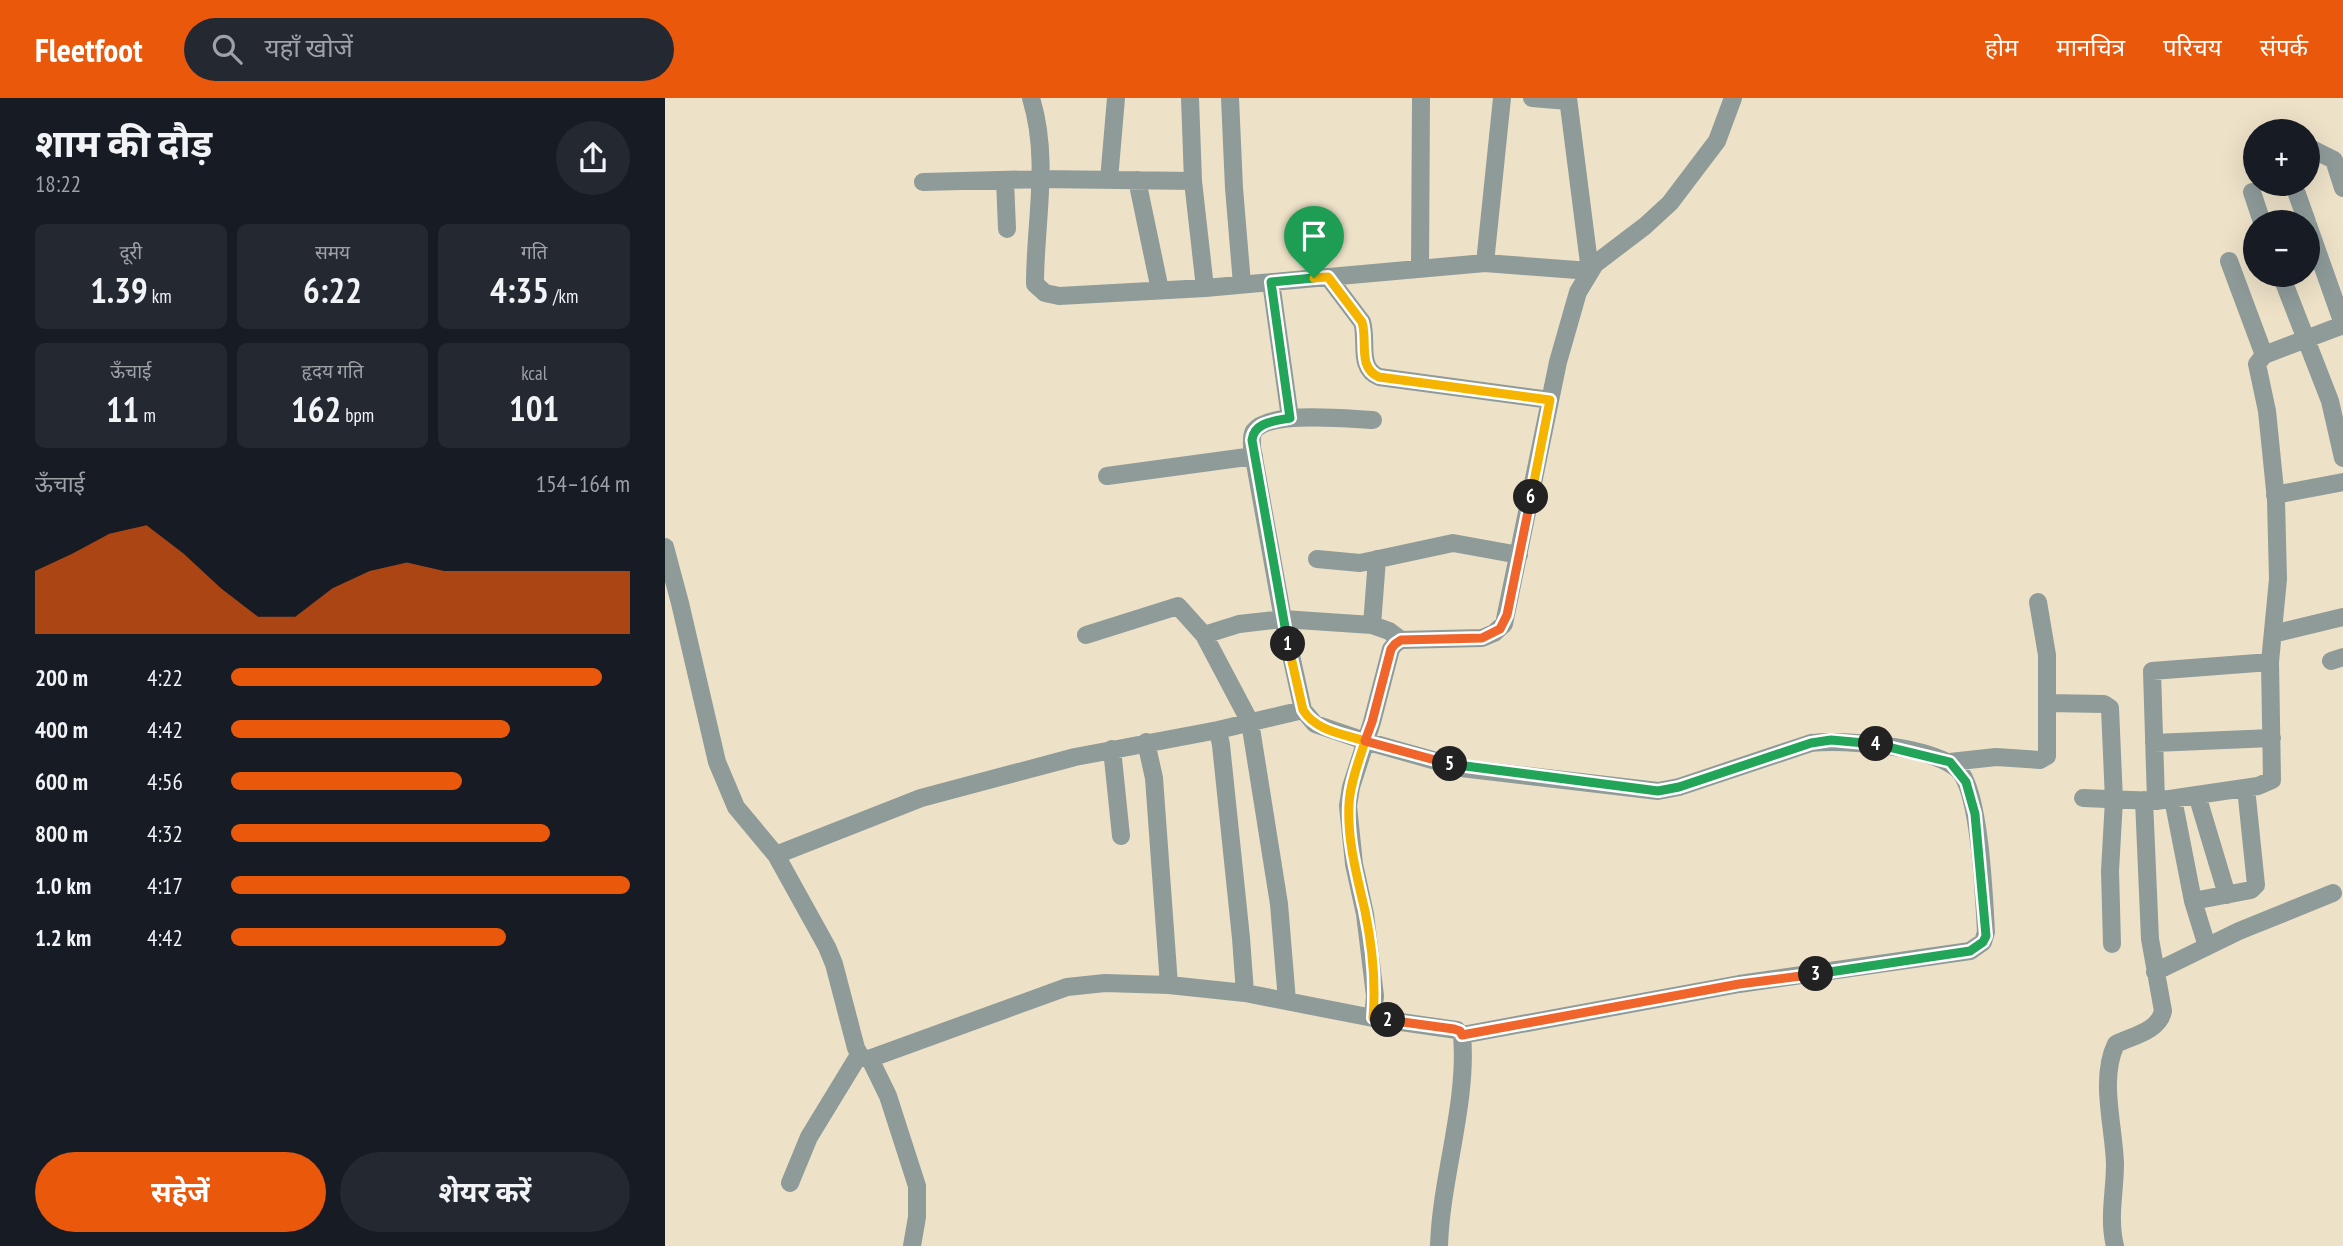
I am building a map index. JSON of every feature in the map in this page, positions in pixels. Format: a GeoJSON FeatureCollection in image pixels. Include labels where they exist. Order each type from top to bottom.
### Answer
{"type":"FeatureCollection","features":[{"type":"Feature","properties":{"kind":"street"},"geometry":{"type":"LineString","coordinates":[[1031,98],[1035,110],[1042,179],[1035,281],[1038,289],[1047,294],[1059,296],[1205,288],[1485,263],[1590,271]]}},
{"type":"Feature","properties":{"kind":"street"},"geometry":{"type":"LineString","coordinates":[[1109,180],[1116,98]]}},
{"type":"Feature","properties":{"kind":"street"},"geometry":{"type":"LineString","coordinates":[[1190,98],[1193,181],[1205,288]]}},
{"type":"Feature","properties":{"kind":"street"},"geometry":{"type":"LineString","coordinates":[[1230,98],[1242,284]]}},
{"type":"Feature","properties":{"kind":"street"},"geometry":{"type":"LineString","coordinates":[[1420,269],[1421,98]]}},
{"type":"Feature","properties":{"kind":"street"},"geometry":{"type":"LineString","coordinates":[[1485,263],[1502,98]]}},
{"type":"Feature","properties":{"kind":"street"},"geometry":{"type":"LineString","coordinates":[[1532,98],[1568,100],[1590,271]]}},
{"type":"Feature","properties":{"kind":"street"},"geometry":{"type":"LineString","coordinates":[[1373,1018],[1375,996],[1365,914],[1354,864],[1348,806],[1351,787],[1391,649],[1401,640],[1482,638],[1494,633],[1504,624],[1550,400],[1574,302],[1595,264],[1670,203],[1717,141],[1733,98]]}},
{"type":"Feature","properties":{"kind":"street"},"geometry":{"type":"LineString","coordinates":[[2320,153],[2334,160],[2343,188]]}},
{"type":"Feature","properties":{"kind":"street"},"geometry":{"type":"LineString","coordinates":[[923,182],[1042,179],[1193,181]]}},
{"type":"Feature","properties":{"kind":"street"},"geometry":{"type":"LineString","coordinates":[[1005,180],[1007,229]]}},
{"type":"Feature","properties":{"kind":"street"},"geometry":{"type":"LineString","coordinates":[[1137,180],[1160,290]]}},
{"type":"Feature","properties":{"kind":"street"},"geometry":{"type":"LineString","coordinates":[[2083,798],[2158,800],[2258,786],[2272,780],[2270,662],[2278,579],[2275,495],[2267,411],[2257,365],[2258,359],[2264,355],[2343,325],[2320,259]]}},
{"type":"Feature","properties":{"kind":"street"},"geometry":{"type":"LineString","coordinates":[[2229,261],[2264,355]]}},
{"type":"Feature","properties":{"kind":"street"},"geometry":{"type":"LineString","coordinates":[[1328,277],[1362,322],[1365,330],[1366,365],[1371,374],[1550,400]]}},
{"type":"Feature","properties":{"kind":"street"},"geometry":{"type":"LineString","coordinates":[[1271,282],[1290,418]]}},
{"type":"Feature","properties":{"kind":"street"},"geometry":{"type":"LineString","coordinates":[[2286,287],[2330,401],[2343,458]]}},
{"type":"Feature","properties":{"kind":"street"},"geometry":{"type":"LineString","coordinates":[[1373,420],[1290,418],[1268,423],[1255,430],[1252,440],[1283,619],[1303,710],[1310,720],[1320,727],[1461,768],[1658,791],[1679,787],[1792,748],[1831,740],[1884,746],[1950,762],[1996,757],[2045,759],[2046,639],[2038,602]]}},
{"type":"Feature","properties":{"kind":"street"},"geometry":{"type":"LineString","coordinates":[[1107,476],[1254,456]]}},
{"type":"Feature","properties":{"kind":"street"},"geometry":{"type":"LineString","coordinates":[[2275,495],[2343,482]]}},
{"type":"Feature","properties":{"kind":"street"},"geometry":{"type":"LineString","coordinates":[[1317,559],[1354,563],[1453,542],[1519,555]]}},
{"type":"Feature","properties":{"kind":"street"},"geometry":{"type":"LineString","coordinates":[[665,547],[717,762],[725,785],[736,807],[776,855],[831,956],[865,1057],[888,1096],[917,1186],[917,1217],[912,1246]]}},
{"type":"Feature","properties":{"kind":"street"},"geometry":{"type":"LineString","coordinates":[[1372,625],[1377,559]]}},
{"type":"Feature","properties":{"kind":"street"},"geometry":{"type":"LineString","coordinates":[[1086,635],[1178,606],[1205,635],[1250,722],[1279,904],[1287,1001]]}},
{"type":"Feature","properties":{"kind":"street"},"geometry":{"type":"LineString","coordinates":[[2273,634],[2343,617]]}},
{"type":"Feature","properties":{"kind":"street"},"geometry":{"type":"LineString","coordinates":[[1205,635],[1239,624],[1283,619],[1372,625],[1389,631],[1401,640]]}},
{"type":"Feature","properties":{"kind":"street"},"geometry":{"type":"LineString","coordinates":[[2115,1246],[2111,1226],[2115,1164],[2109,1091],[2110,1065],[2116,1044],[2154,1027],[2160,1021],[2163,1011],[2150,939],[2158,800],[2152,671],[2158,662],[2270,662]]}},
{"type":"Feature","properties":{"kind":"street"},"geometry":{"type":"LineString","coordinates":[[2047,703],[2104,704],[2110,708],[2114,800],[2112,944]]}},
{"type":"Feature","properties":{"kind":"street"},"geometry":{"type":"LineString","coordinates":[[776,855],[921,798],[1112,749],[1218,730],[1303,710]]}},
{"type":"Feature","properties":{"kind":"street"},"geometry":{"type":"LineString","coordinates":[[1218,730],[1241,938],[1244,993]]}},
{"type":"Feature","properties":{"kind":"street"},"geometry":{"type":"LineString","coordinates":[[2154,743],[2272,738]]}},
{"type":"Feature","properties":{"kind":"street"},"geometry":{"type":"LineString","coordinates":[[1146,742],[1154,778],[1169,985]]}},
{"type":"Feature","properties":{"kind":"street"},"geometry":{"type":"LineString","coordinates":[[1112,749],[1121,836]]}},
{"type":"Feature","properties":{"kind":"street"},"geometry":{"type":"LineString","coordinates":[[1462,1035],[1730,986],[1970,951],[1983,942],[1986,936],[1975,814],[1966,782],[1950,762]]}},
{"type":"Feature","properties":{"kind":"street"},"geometry":{"type":"LineString","coordinates":[[2193,901],[2252,890],[2257,884],[2246,788]]}},
{"type":"Feature","properties":{"kind":"street"},"geometry":{"type":"LineString","coordinates":[[2197,796],[2227,895]]}},
{"type":"Feature","properties":{"kind":"street"},"geometry":{"type":"LineString","coordinates":[[2158,800],[2207,946]]}},
{"type":"Feature","properties":{"kind":"street"},"geometry":{"type":"LineString","coordinates":[[2155,972],[2207,946],[2333,893]]}},
{"type":"Feature","properties":{"kind":"street"},"geometry":{"type":"LineString","coordinates":[[790,1183],[809,1138],[865,1057],[1067,987],[1105,983],[1169,985],[1244,993],[1373,1018],[1460,1031],[1461,1079],[1440,1219],[1439,1246]]}},
{"type":"Feature","properties":{"kind":"route"},"geometry":{"type":"LineString","coordinates":[[1314,278],[1271,282],[1290,418],[1260,426],[1252,435],[1252,447],[1283,619],[1303,710],[1310,720],[1320,727],[1365,741],[1348,806],[1351,844],[1365,914],[1375,996],[1373,1018],[1454,1029],[1462,1035],[1739,984],[1970,951],[1983,942],[1986,926],[1975,814],[1966,782],[1950,762],[1905,749],[1831,740],[1792,748],[1679,787],[1658,791],[1461,768],[1365,741],[1391,649],[1396,643],[1401,640],[1482,638],[1494,633],[1504,624],[1550,400],[1371,374],[1366,365],[1365,330],[1362,322],[1328,277],[1314,278]]}}]}
